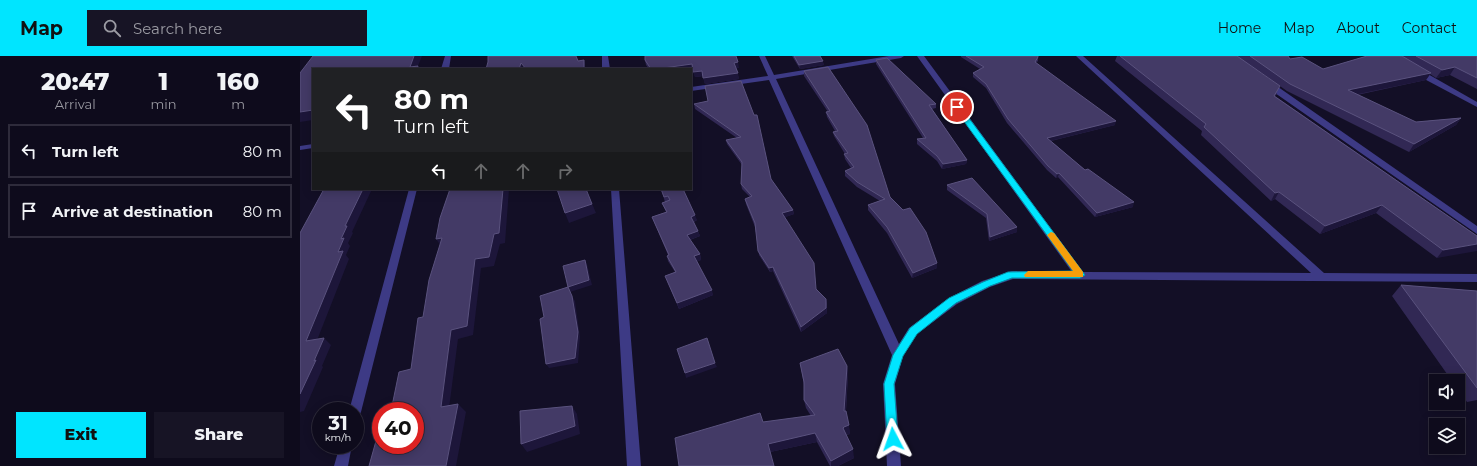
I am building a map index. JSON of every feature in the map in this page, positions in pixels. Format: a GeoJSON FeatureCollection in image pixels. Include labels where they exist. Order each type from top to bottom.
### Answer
{"type":"FeatureCollection","features":[{"type":"Feature","properties":{"kind":"street"},"geometry":{"type":"LineString","coordinates":[[444,68],[448,56]]}},
{"type":"Feature","properties":{"kind":"street"},"geometry":{"type":"LineString","coordinates":[[605,56],[606,68]]}},
{"type":"Feature","properties":{"kind":"street"},"geometry":{"type":"LineString","coordinates":[[762,56],[898,355]]}},
{"type":"Feature","properties":{"kind":"street"},"geometry":{"type":"LineString","coordinates":[[692,89],[771,78],[901,56]]}},
{"type":"Feature","properties":{"kind":"street"},"geometry":{"type":"LineString","coordinates":[[920,56],[1080,275]]}},
{"type":"Feature","properties":{"kind":"street"},"geometry":{"type":"LineString","coordinates":[[1079,56],[1322,277]]}},
{"type":"Feature","properties":{"kind":"street"},"geometry":{"type":"LineString","coordinates":[[1410,67],[1477,105]]}},
{"type":"Feature","properties":{"kind":"street"},"geometry":{"type":"LineString","coordinates":[[1262,79],[1477,231]]}},
{"type":"Feature","properties":{"kind":"street"},"geometry":{"type":"LineString","coordinates":[[300,148],[312,146]]}},
{"type":"Feature","properties":{"kind":"street"},"geometry":{"type":"LineString","coordinates":[[358,402],[413,190]]}},
{"type":"Feature","properties":{"kind":"street"},"geometry":{"type":"LineString","coordinates":[[615,190],[634,466]]}},
{"type":"Feature","properties":{"kind":"street"},"geometry":{"type":"LineString","coordinates":[[894,466],[889,384],[898,355],[913,331],[952,301],[986,284],[1012,275],[1477,278]]}},
{"type":"Feature","properties":{"kind":"street"},"geometry":{"type":"LineString","coordinates":[[341,466],[344,454]]}},
{"type":"Feature","properties":{"kind":"building"},"geometry":{"type":"Polygon","coordinates":[[[313,56],[414,56],[410,67],[418,66],[417,68],[312,68],[312,110],[300,112],[300,73],[313,56]]]}},
{"type":"Feature","properties":{"kind":"building"},"geometry":{"type":"Polygon","coordinates":[[[488,56],[576,56],[578,61],[584,60],[584,68],[525,68],[521,63],[519,68],[486,68],[488,56]]]}},
{"type":"Feature","properties":{"kind":"building"},"geometry":{"type":"Polygon","coordinates":[[[645,56],[736,56],[738,62],[734,63],[738,73],[703,78],[702,71],[693,72],[692,64],[663,68],[650,68],[645,60],[645,56]]]}},
{"type":"Feature","properties":{"kind":"building"},"geometry":{"type":"Polygon","coordinates":[[[794,56],[820,56],[823,61],[799,65],[794,56]]]}},
{"type":"Feature","properties":{"kind":"building"},"geometry":{"type":"Polygon","coordinates":[[[966,56],[1038,56],[1035,62],[1116,121],[1047,138],[1085,170],[1088,169],[1134,202],[1097,213],[1059,173],[1057,174],[1048,166],[1008,119],[986,84],[973,73],[984,67],[966,56]]]}},
{"type":"Feature","properties":{"kind":"building"},"geometry":{"type":"Polygon","coordinates":[[[1120,56],[1237,56],[1280,86],[1274,96],[1477,236],[1477,244],[1443,250],[1382,205],[1325,226],[1279,192],[1275,193],[1204,127],[1206,124],[1120,56]]]}},
{"type":"Feature","properties":{"kind":"building"},"geometry":{"type":"Polygon","coordinates":[[[1250,56],[1288,56],[1290,59],[1302,57],[1323,69],[1367,56],[1402,56],[1431,73],[1348,90],[1416,122],[1461,118],[1414,144],[1290,84],[1250,56]]]}},
{"type":"Feature","properties":{"kind":"building"},"geometry":{"type":"Polygon","coordinates":[[[1416,56],[1477,56],[1477,78],[1455,67],[1442,70],[1416,56]]]}},
{"type":"Feature","properties":{"kind":"building"},"geometry":{"type":"Polygon","coordinates":[[[887,58],[936,104],[929,105],[967,160],[943,164],[937,156],[917,139],[926,138],[876,60],[887,58]]]}},
{"type":"Feature","properties":{"kind":"building"},"geometry":{"type":"Polygon","coordinates":[[[828,67],[867,125],[890,197],[903,210],[910,208],[926,232],[937,263],[913,273],[887,227],[868,205],[885,199],[857,182],[845,171],[854,167],[844,154],[848,153],[833,132],[838,131],[826,112],[830,111],[804,71],[828,67]]]}},
{"type":"Feature","properties":{"kind":"building"},"geometry":{"type":"Polygon","coordinates":[[[741,81],[754,115],[757,115],[771,179],[793,210],[782,213],[814,263],[816,289],[826,299],[826,308],[801,327],[773,267],[769,268],[758,251],[755,223],[745,199],[752,196],[741,184],[742,162],[726,140],[741,137],[694,104],[708,101],[705,86],[741,81]]]}},
{"type":"Feature","properties":{"kind":"building"},"geometry":{"type":"Polygon","coordinates":[[[972,178],[1017,227],[990,237],[987,214],[947,185],[972,178]]]}},
{"type":"Feature","properties":{"kind":"building"},"geometry":{"type":"Polygon","coordinates":[[[323,190],[363,190],[345,226],[347,226],[341,239],[344,238],[338,252],[343,251],[306,341],[324,338],[314,361],[316,360],[300,394],[300,233],[323,190]]]}},
{"type":"Feature","properties":{"kind":"building"},"geometry":{"type":"Polygon","coordinates":[[[450,190],[503,190],[499,233],[494,234],[489,257],[475,259],[467,326],[451,330],[441,407],[458,404],[446,466],[369,466],[372,454],[424,454],[424,402],[393,402],[399,372],[411,369],[418,318],[423,317],[429,280],[442,238],[436,239],[440,218],[450,190]]]}},
{"type":"Feature","properties":{"kind":"building"},"geometry":{"type":"Polygon","coordinates":[[[557,190],[586,190],[592,204],[565,213],[557,190]]]}},
{"type":"Feature","properties":{"kind":"building"},"geometry":{"type":"Polygon","coordinates":[[[661,190],[683,190],[695,215],[691,217],[698,231],[687,235],[700,254],[694,256],[712,290],[677,303],[665,276],[676,272],[667,256],[669,255],[652,217],[667,212],[662,203],[670,200],[668,196],[664,197],[661,190]]]}},
{"type":"Feature","properties":{"kind":"building"},"geometry":{"type":"Polygon","coordinates":[[[585,260],[589,280],[568,287],[563,266],[585,260]]]}},
{"type":"Feature","properties":{"kind":"building"},"geometry":{"type":"Polygon","coordinates":[[[1401,285],[1477,291],[1477,388],[1401,285]]]}},
{"type":"Feature","properties":{"kind":"building"},"geometry":{"type":"Polygon","coordinates":[[[568,287],[572,296],[578,332],[575,358],[546,364],[540,319],[544,317],[540,296],[568,287]]]}},
{"type":"Feature","properties":{"kind":"building"},"geometry":{"type":"Polygon","coordinates":[[[707,338],[715,363],[685,373],[677,349],[707,338]]]}},
{"type":"Feature","properties":{"kind":"building"},"geometry":{"type":"Polygon","coordinates":[[[838,349],[847,366],[844,411],[846,411],[849,425],[843,428],[853,449],[831,461],[815,433],[768,444],[774,466],[679,466],[675,438],[760,413],[763,422],[815,415],[804,400],[804,382],[800,363],[838,349]]]}},
{"type":"Feature","properties":{"kind":"building"},"geometry":{"type":"Polygon","coordinates":[[[572,406],[575,426],[521,444],[520,411],[572,406]]]}},
{"type":"Feature","properties":{"kind":"slow traffic"},"geometry":{"type":"LineString","coordinates":[[1028,275],[1080,275],[1051,235]]}},
{"type":"Feature","properties":{"kind":"route"},"geometry":{"type":"LineString","coordinates":[[893,439],[889,384],[898,355],[913,331],[952,301],[986,284],[1012,275],[1080,275],[957,107]]}}]}
